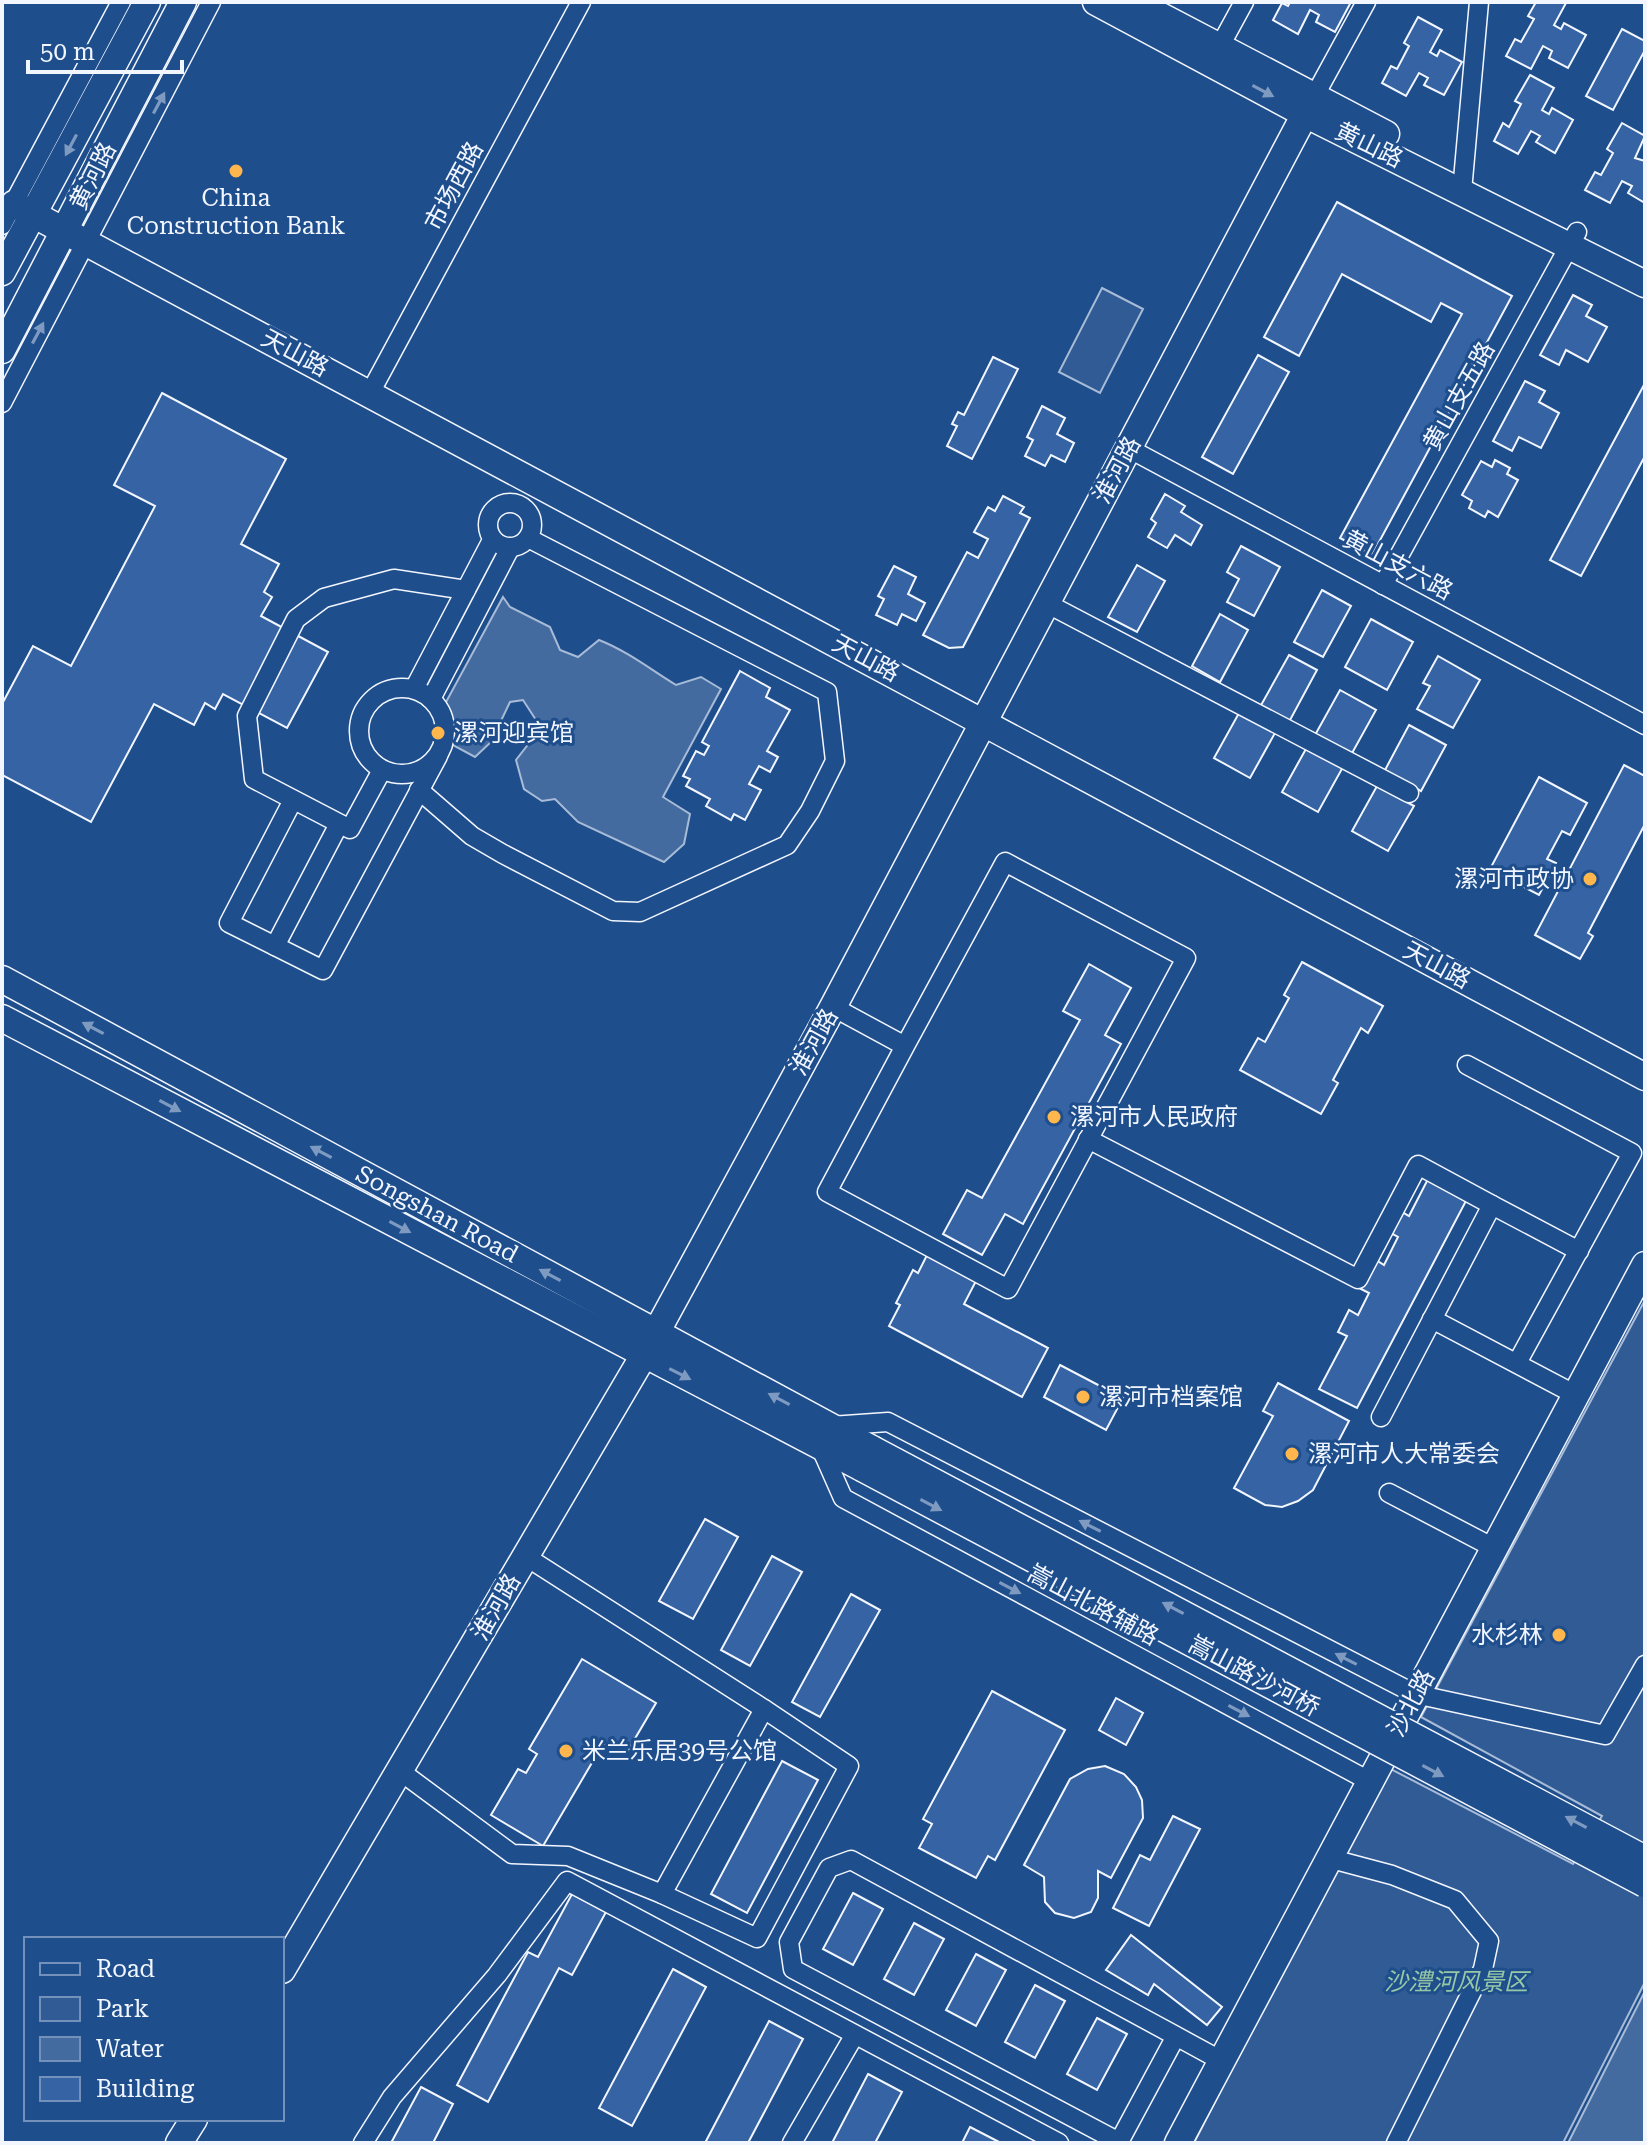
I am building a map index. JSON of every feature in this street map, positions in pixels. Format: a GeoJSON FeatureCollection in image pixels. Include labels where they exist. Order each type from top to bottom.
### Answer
{"type":"FeatureCollection","features":[{"type":"Feature","properties":{"kind":"street"},"geometry":{"type":"LineString","coordinates":[[13,211],[121,2]]}},
{"type":"Feature","properties":{"kind":"street","name":"黄河路"},"geometry":{"type":"LineString","coordinates":[[2,272],[13,211],[147,2]]}},
{"type":"Feature","properties":{"kind":"street","name":"黄河路"},"geometry":{"type":"LineString","coordinates":[[2,350],[75,236],[183,2]]}},
{"type":"Feature","properties":{"kind":"street"},"geometry":{"type":"LineString","coordinates":[[2,403],[75,236],[211,2]]}},
{"type":"Feature","properties":{"kind":"street","name":"市场西路"},"geometry":{"type":"LineString","coordinates":[[370,393],[581,2]]}},
{"type":"Feature","properties":{"kind":"street","name":"黄山路"},"geometry":{"type":"LineString","coordinates":[[1134,2],[1215,55]]}},
{"type":"Feature","properties":{"kind":"street"},"geometry":{"type":"LineString","coordinates":[[1215,55],[1244,2]]}},
{"type":"Feature","properties":{"kind":"street"},"geometry":{"type":"LineString","coordinates":[[1310,105],[1366,2]]}},
{"type":"Feature","properties":{"kind":"street"},"geometry":{"type":"LineString","coordinates":[[1464,183],[1479,2]]}},
{"type":"Feature","properties":{"kind":"street","name":"黄山路"},"geometry":{"type":"LineString","coordinates":[[1104,4],[1215,55],[1573,238],[1645,267]]}},
{"type":"Feature","properties":{"kind":"street","name":"淮河路"},"geometry":{"type":"LineString","coordinates":[[284,1967],[649,1343],[833,1007],[1310,105]]}},
{"type":"Feature","properties":{"kind":"street","name":"天山路"},"geometry":{"type":"LineString","coordinates":[[13,211],[75,236],[1645,1077]]}},
{"type":"Feature","properties":{"kind":"street","name":"黄山路"},"geometry":{"type":"LineString","coordinates":[[1573,238],[1645,284]]}},
{"type":"Feature","properties":{"kind":"street","name":"黄山支五路"},"geometry":{"type":"LineString","coordinates":[[1383,585],[1573,238]]}},
{"type":"Feature","properties":{"kind":"street","name":"黄山支六路"},"geometry":{"type":"LineString","coordinates":[[1128,448],[1645,725]]}},
{"type":"Feature","properties":{"kind":"street"},"geometry":{"type":"LineString","coordinates":[[517,504],[531,479]]}},
{"type":"Feature","properties":{"kind":"street"},"geometry":{"type":"LineString","coordinates":[[431,699],[510,548],[528,538],[532,520],[527,510],[517,504],[505,503],[495,508],[488,518],[487,529],[492,540],[510,548]]}},
{"type":"Feature","properties":{"kind":"street"},"geometry":{"type":"LineString","coordinates":[[419,790],[472,836],[503,854],[613,911],[640,912],[787,845],[810,811],[835,761],[827,692],[528,538]]}},
{"type":"Feature","properties":{"kind":"street"},"geometry":{"type":"LineString","coordinates":[[414,689],[492,540]]}},
{"type":"Feature","properties":{"kind":"street"},"geometry":{"type":"LineString","coordinates":[[382,770],[350,829],[254,779],[247,716],[296,619],[324,598],[394,579],[466,590]]}},
{"type":"Feature","properties":{"kind":"street"},"geometry":{"type":"LineString","coordinates":[[1046,603],[1409,793]]}},
{"type":"Feature","properties":{"kind":"street"},"geometry":{"type":"LineString","coordinates":[[293,800],[229,923],[323,970],[438,756],[446,733],[444,720],[431,699],[414,689],[391,689],[371,700],[359,720],[360,744],[372,763],[382,770],[406,775],[429,765],[438,756]]}},
{"type":"Feature","properties":{"kind":"street"},"geometry":{"type":"LineString","coordinates":[[275,946],[339,824]]}},
{"type":"Feature","properties":{"kind":"street"},"geometry":{"type":"LineString","coordinates":[[1005,862],[1186,958],[1008,1289],[827,1192],[905,1046],[1005,862]]}},
{"type":"Feature","properties":{"kind":"street","name":"Songshan Road"},"geometry":{"type":"LineString","coordinates":[[2,979],[649,1343]]}},
{"type":"Feature","properties":{"kind":"street"},"geometry":{"type":"LineString","coordinates":[[833,1007],[905,1046]]}},
{"type":"Feature","properties":{"kind":"street","name":"Songshan Road"},"geometry":{"type":"LineString","coordinates":[[2,1018],[649,1343],[867,1458]]}},
{"type":"Feature","properties":{"kind":"street"},"geometry":{"type":"LineString","coordinates":[[1467,1065],[1632,1153],[1517,1363]]}},
{"type":"Feature","properties":{"kind":"street"},"geometry":{"type":"LineString","coordinates":[[1088,1139],[1358,1279],[1418,1165],[1579,1251]]}},
{"type":"Feature","properties":{"kind":"street"},"geometry":{"type":"LineString","coordinates":[[1381,1417],[1492,1205]]}},
{"type":"Feature","properties":{"kind":"street","name":"沙北路"},"geometry":{"type":"LineString","coordinates":[[1178,2143],[1645,1265]]}},
{"type":"Feature","properties":{"kind":"street"},"geometry":{"type":"LineString","coordinates":[[1432,1319],[1576,1395]]}},
{"type":"Feature","properties":{"kind":"street"},"geometry":{"type":"LineString","coordinates":[[826,1436],[888,1422],[1415,1694],[1605,1735],[1645,1665]]}},
{"type":"Feature","properties":{"kind":"street","name":"嵩山北路辅路"},"geometry":{"type":"LineString","coordinates":[[826,1436],[843,1498],[1369,1781]]}},
{"type":"Feature","properties":{"kind":"street","name":"嵩山路沙河桥"},"geometry":{"type":"LineString","coordinates":[[867,1458],[1645,1859]]}},
{"type":"Feature","properties":{"kind":"street","name":"嵩山路沙河桥"},"geometry":{"type":"LineString","coordinates":[[867,1458],[1645,1884]]}},
{"type":"Feature","properties":{"kind":"street"},"geometry":{"type":"LineString","coordinates":[[1389,1493],[1494,1548]]}},
{"type":"Feature","properties":{"kind":"street"},"geometry":{"type":"LineString","coordinates":[[400,1771],[512,1854],[568,1856],[662,1894],[757,1938],[849,1766],[525,1556]]}},
{"type":"Feature","properties":{"kind":"street"},"geometry":{"type":"LineString","coordinates":[[662,1894],[764,1709]]}},
{"type":"Feature","properties":{"kind":"street"},"geometry":{"type":"LineString","coordinates":[[1328,1858],[1392,1875],[1455,1900],[1489,1941],[1483,1969],[1396,2143]]}},
{"type":"Feature","properties":{"kind":"street"},"geometry":{"type":"LineString","coordinates":[[1176,2036],[1119,2142],[793,1969],[789,1942],[829,1868],[851,1860],[1176,2036],[1220,2060]]}},
{"type":"Feature","properties":{"kind":"street"},"geometry":{"type":"LineString","coordinates":[[363,2143],[392,2097],[497,1975],[567,1881],[1059,2143]]}},
{"type":"Feature","properties":{"kind":"street"},"geometry":{"type":"LineString","coordinates":[[792,2143],[854,2036]]}},
{"type":"Feature","properties":{"kind":"street"},"geometry":{"type":"LineString","coordinates":[[179,2143],[193,2121]]}},
{"type":"Feature","properties":{"kind":"green space"},"geometry":{"type":"Polygon","coordinates":[[[1102,288],[1143,309],[1100,393],[1059,372],[1102,288]]]}},
{"type":"Feature","properties":{"kind":"green space","name":"沙澧河风景区"},"geometry":{"type":"Polygon","coordinates":[[[1645,1300],[1645,1982],[1563,2143],[1194,2143],[1387,1767],[1573,1864],[1602,1816],[1421,1717],[1645,1300]]]}},
{"type":"Feature","properties":{"kind":"water"},"geometry":{"type":"Polygon","coordinates":[[[503,597],[510,607],[550,627],[560,650],[578,657],[599,640],[676,685],[701,677],[721,689],[663,797],[690,814],[684,844],[664,862],[578,822],[555,799],[542,801],[524,789],[516,760],[537,733],[536,720],[523,700],[510,702],[491,742],[475,757],[449,743],[452,720],[446,702],[503,597]]]}},
{"type":"Feature","properties":{"kind":"water"},"geometry":{"type":"Polygon","coordinates":[[[1645,1991],[1645,2143],[1568,2143],[1645,1991]]]}},
{"type":"Feature","properties":{"kind":"building"},"geometry":{"type":"Polygon","coordinates":[[[1290,2],[1351,2],[1335,32],[1316,22],[1319,15],[1310,10],[1298,34],[1273,20],[1282,3],[1288,6],[1290,2]]]}},
{"type":"Feature","properties":{"kind":"building"},"geometry":{"type":"Polygon","coordinates":[[[1536,2],[1566,3],[1554,25],[1561,29],[1564,23],[1586,35],[1568,68],[1549,58],[1552,51],[1543,46],[1531,69],[1506,56],[1515,39],[1521,42],[1534,19],[1528,16],[1536,2]]]}},
{"type":"Feature","properties":{"kind":"building"},"geometry":{"type":"Polygon","coordinates":[[[1418,17],[1442,30],[1430,52],[1437,56],[1440,50],[1462,62],[1444,95],[1424,85],[1428,78],[1419,73],[1406,96],[1382,83],[1391,66],[1397,69],[1409,46],[1404,43],[1418,17]]]}},
{"type":"Feature","properties":{"kind":"building"},"geometry":{"type":"Polygon","coordinates":[[[1622,29],[1645,41],[1645,50],[1613,110],[1586,96],[1622,29]]]}},
{"type":"Feature","properties":{"kind":"building"},"geometry":{"type":"Polygon","coordinates":[[[1530,75],[1554,88],[1542,110],[1549,114],[1552,108],[1573,120],[1555,153],[1536,142],[1540,136],[1531,131],[1518,154],[1494,141],[1503,123],[1509,127],[1521,104],[1515,101],[1530,75]]]}},
{"type":"Feature","properties":{"kind":"building"},"geometry":{"type":"Polygon","coordinates":[[[1622,123],[1645,136],[1635,158],[1645,161],[1645,203],[1628,193],[1632,186],[1622,181],[1610,203],[1585,190],[1595,172],[1601,175],[1613,153],[1607,149],[1622,123]]]}},
{"type":"Feature","properties":{"kind":"building"},"geometry":{"type":"Polygon","coordinates":[[[1337,202],[1512,296],[1372,555],[1340,538],[1462,314],[1441,303],[1431,322],[1342,274],[1299,356],[1264,337],[1337,202]]]}},
{"type":"Feature","properties":{"kind":"building"},"geometry":{"type":"Polygon","coordinates":[[[1573,295],[1592,305],[1586,316],[1607,327],[1588,362],[1566,350],[1559,365],[1540,355],[1573,295]]]}},
{"type":"Feature","properties":{"kind":"building"},"geometry":{"type":"Polygon","coordinates":[[[1258,355],[1289,372],[1233,474],[1202,457],[1258,355]]]}},
{"type":"Feature","properties":{"kind":"building"},"geometry":{"type":"Polygon","coordinates":[[[993,357],[1018,369],[972,459],[947,446],[957,426],[952,424],[958,412],[964,415],[993,357]]]}},
{"type":"Feature","properties":{"kind":"building"},"geometry":{"type":"Polygon","coordinates":[[[1525,381],[1545,391],[1539,402],[1559,413],[1541,448],[1519,437],[1512,451],[1493,441],[1525,381]]]}},
{"type":"Feature","properties":{"kind":"building"},"geometry":{"type":"Polygon","coordinates":[[[1645,383],[1645,456],[1581,576],[1550,560],[1645,383]]]}},
{"type":"Feature","properties":{"kind":"building"},"geometry":{"type":"Polygon","coordinates":[[[162,393],[286,459],[241,544],[279,564],[264,592],[272,597],[261,616],[328,652],[287,728],[223,694],[215,709],[205,703],[194,725],[154,704],[91,822],[2,775],[2,704],[33,646],[71,666],[155,506],[114,485],[162,393]]]}},
{"type":"Feature","properties":{"kind":"building"},"geometry":{"type":"Polygon","coordinates":[[[1042,406],[1065,418],[1057,434],[1074,443],[1065,462],[1051,455],[1045,466],[1025,456],[1033,440],[1027,437],[1042,406]]]}},
{"type":"Feature","properties":{"kind":"building"},"geometry":{"type":"Polygon","coordinates":[[[1495,460],[1510,468],[1507,474],[1518,480],[1498,517],[1488,511],[1485,517],[1469,508],[1472,501],[1462,495],[1481,461],[1492,467],[1495,460]]]}},
{"type":"Feature","properties":{"kind":"building"},"geometry":{"type":"Polygon","coordinates":[[[1165,494],[1185,506],[1181,512],[1202,525],[1191,545],[1175,535],[1167,548],[1148,537],[1156,523],[1151,519],[1165,494]]]}},
{"type":"Feature","properties":{"kind":"building"},"geometry":{"type":"Polygon","coordinates":[[[1003,496],[1024,507],[1020,513],[1030,518],[963,647],[949,648],[923,635],[967,552],[978,558],[988,539],[974,532],[988,507],[995,511],[1003,496]]]}},
{"type":"Feature","properties":{"kind":"building"},"geometry":{"type":"Polygon","coordinates":[[[1241,546],[1280,567],[1254,616],[1227,602],[1239,579],[1227,572],[1241,546]]]}},
{"type":"Feature","properties":{"kind":"building"},"geometry":{"type":"Polygon","coordinates":[[[1137,565],[1165,581],[1137,632],[1108,617],[1137,565]]]}},
{"type":"Feature","properties":{"kind":"building"},"geometry":{"type":"Polygon","coordinates":[[[894,566],[916,577],[908,594],[925,603],[916,621],[902,614],[897,625],[876,615],[884,599],[878,596],[894,566]]]}},
{"type":"Feature","properties":{"kind":"building"},"geometry":{"type":"Polygon","coordinates":[[[1322,590],[1351,606],[1323,657],[1294,642],[1322,590]]]}},
{"type":"Feature","properties":{"kind":"building"},"geometry":{"type":"Polygon","coordinates":[[[1220,614],[1248,630],[1220,682],[1192,666],[1220,614]]]}},
{"type":"Feature","properties":{"kind":"building"},"geometry":{"type":"Polygon","coordinates":[[[1371,619],[1413,642],[1387,690],[1345,667],[1371,619]]]}},
{"type":"Feature","properties":{"kind":"building"},"geometry":{"type":"Polygon","coordinates":[[[1289,655],[1317,670],[1289,722],[1260,707],[1289,655]]]}},
{"type":"Feature","properties":{"kind":"building"},"geometry":{"type":"Polygon","coordinates":[[[1438,656],[1480,680],[1453,728],[1417,709],[1430,686],[1423,683],[1438,656]]]}},
{"type":"Feature","properties":{"kind":"building"},"geometry":{"type":"Polygon","coordinates":[[[740,671],[770,688],[766,697],[790,710],[767,751],[778,757],[770,772],[759,766],[749,784],[761,790],[745,820],[734,814],[731,820],[706,806],[710,799],[686,786],[690,779],[683,776],[696,751],[704,755],[709,746],[702,742],[740,671]]]}},
{"type":"Feature","properties":{"kind":"building"},"geometry":{"type":"Polygon","coordinates":[[[1340,690],[1376,710],[1351,755],[1315,735],[1340,690]]]}},
{"type":"Feature","properties":{"kind":"building"},"geometry":{"type":"Polygon","coordinates":[[[1239,713],[1275,733],[1250,778],[1214,758],[1239,713]]]}},
{"type":"Feature","properties":{"kind":"building"},"geometry":{"type":"Polygon","coordinates":[[[1409,725],[1446,745],[1421,791],[1385,770],[1409,725]]]}},
{"type":"Feature","properties":{"kind":"building"},"geometry":{"type":"Polygon","coordinates":[[[1307,747],[1343,767],[1318,812],[1282,792],[1307,747]]]}},
{"type":"Feature","properties":{"kind":"building","name":"漯河市政协"},"geometry":{"type":"Polygon","coordinates":[[[1624,765],[1645,776],[1645,824],[1588,933],[1593,936],[1580,959],[1535,935],[1624,765]]]}},
{"type":"Feature","properties":{"kind":"building"},"geometry":{"type":"Polygon","coordinates":[[[1539,777],[1587,803],[1570,835],[1562,831],[1547,859],[1556,863],[1539,895],[1490,869],[1539,777]]]}},
{"type":"Feature","properties":{"kind":"building"},"geometry":{"type":"Polygon","coordinates":[[[1377,786],[1414,806],[1388,851],[1352,831],[1377,786]]]}},
{"type":"Feature","properties":{"kind":"building"},"geometry":{"type":"Polygon","coordinates":[[[1302,962],[1383,1006],[1368,1033],[1361,1028],[1333,1080],[1338,1083],[1321,1114],[1240,1070],[1258,1038],[1265,1042],[1289,998],[1284,995],[1302,962]]]}},
{"type":"Feature","properties":{"kind":"building","name":"漯河市人民政府"},"geometry":{"type":"Polygon","coordinates":[[[1089,964],[1131,988],[1105,1035],[1121,1044],[1023,1224],[1005,1214],[982,1255],[943,1234],[967,1190],[982,1198],[1080,1020],[1063,1011],[1089,964]]]}},
{"type":"Feature","properties":{"kind":"building"},"geometry":{"type":"Polygon","coordinates":[[[1428,1179],[1467,1199],[1357,1408],[1319,1389],[1347,1336],[1338,1332],[1349,1310],[1358,1315],[1369,1293],[1361,1289],[1376,1260],[1384,1265],[1398,1237],[1391,1233],[1402,1212],[1409,1216],[1428,1179]]]}},
{"type":"Feature","properties":{"kind":"building"},"geometry":{"type":"Polygon","coordinates":[[[927,1255],[976,1281],[964,1304],[1048,1348],[1022,1397],[889,1326],[900,1305],[896,1303],[913,1270],[918,1273],[927,1255]]]}},
{"type":"Feature","properties":{"kind":"building","name":"漯河市档案馆"},"geometry":{"type":"Polygon","coordinates":[[[1060,1365],[1123,1398],[1106,1430],[1044,1397],[1060,1365]]]}},
{"type":"Feature","properties":{"kind":"building","name":"漯河市人大常委会"},"geometry":{"type":"Polygon","coordinates":[[[1278,1383],[1349,1421],[1313,1490],[1298,1501],[1282,1507],[1265,1505],[1234,1488],[1273,1416],[1263,1411],[1278,1383]]]}},
{"type":"Feature","properties":{"kind":"building"},"geometry":{"type":"Polygon","coordinates":[[[705,1519],[738,1537],[693,1619],[659,1601],[705,1519]]]}},
{"type":"Feature","properties":{"kind":"building"},"geometry":{"type":"Polygon","coordinates":[[[772,1556],[802,1572],[750,1666],[721,1650],[772,1556]]]}},
{"type":"Feature","properties":{"kind":"building"},"geometry":{"type":"Polygon","coordinates":[[[851,1594],[880,1610],[820,1717],[792,1702],[851,1594]]]}},
{"type":"Feature","properties":{"kind":"building","name":"米兰乐居39号公馆"},"geometry":{"type":"Polygon","coordinates":[[[582,1659],[656,1703],[624,1757],[603,1744],[543,1846],[491,1815],[518,1769],[526,1773],[537,1754],[529,1749],[582,1659]]]}},
{"type":"Feature","properties":{"kind":"building"},"geometry":{"type":"Polygon","coordinates":[[[992,1691],[1065,1730],[995,1860],[988,1856],[976,1878],[919,1848],[932,1824],[923,1819],[992,1691]]]}},
{"type":"Feature","properties":{"kind":"building"},"geometry":{"type":"Polygon","coordinates":[[[1116,1698],[1143,1713],[1126,1745],[1099,1730],[1116,1698]]]}},
{"type":"Feature","properties":{"kind":"building"},"geometry":{"type":"Polygon","coordinates":[[[782,1761],[818,1780],[747,1913],[711,1894],[782,1761]]]}},
{"type":"Feature","properties":{"kind":"building"},"geometry":{"type":"Polygon","coordinates":[[[1105,1766],[1124,1774],[1136,1787],[1142,1800],[1143,1818],[1111,1878],[1098,1871],[1098,1898],[1091,1912],[1074,1918],[1055,1913],[1045,1902],[1044,1877],[1024,1865],[1070,1779],[1088,1769],[1105,1766]]]}},
{"type":"Feature","properties":{"kind":"building"},"geometry":{"type":"Polygon","coordinates":[[[1173,1816],[1200,1829],[1149,1926],[1113,1908],[1140,1855],[1150,1860],[1173,1816]]]}},
{"type":"Feature","properties":{"kind":"building"},"geometry":{"type":"Polygon","coordinates":[[[853,1893],[883,1909],[853,1965],[823,1949],[853,1893]]]}},
{"type":"Feature","properties":{"kind":"building"},"geometry":{"type":"Polygon","coordinates":[[[572,1894],[606,1912],[572,1975],[559,1968],[488,2102],[457,2085],[528,1952],[538,1957],[572,1894]]]}},
{"type":"Feature","properties":{"kind":"building"},"geometry":{"type":"Polygon","coordinates":[[[914,1923],[944,1939],[914,1995],[884,1979],[914,1923]]]}},
{"type":"Feature","properties":{"kind":"building"},"geometry":{"type":"Polygon","coordinates":[[[1131,1935],[1222,2007],[1207,2025],[1154,1984],[1148,1995],[1106,1970],[1131,1935]]]}},
{"type":"Feature","properties":{"kind":"building"},"geometry":{"type":"Polygon","coordinates":[[[976,1954],[1006,1970],[976,2026],[946,2010],[976,1954]]]}},
{"type":"Feature","properties":{"kind":"building"},"geometry":{"type":"Polygon","coordinates":[[[673,1969],[706,1987],[632,2126],[599,2108],[673,1969]]]}},
{"type":"Feature","properties":{"kind":"building"},"geometry":{"type":"Polygon","coordinates":[[[1035,1985],[1065,2001],[1035,2058],[1005,2042],[1035,1985]]]}},
{"type":"Feature","properties":{"kind":"building"},"geometry":{"type":"Polygon","coordinates":[[[1097,2018],[1127,2034],[1097,2090],[1067,2074],[1097,2018]]]}},
{"type":"Feature","properties":{"kind":"building"},"geometry":{"type":"Polygon","coordinates":[[[769,2021],[803,2039],[748,2143],[705,2143],[769,2021]]]}},
{"type":"Feature","properties":{"kind":"building"},"geometry":{"type":"Polygon","coordinates":[[[868,2074],[902,2092],[875,2143],[832,2143],[868,2074]]]}},
{"type":"Feature","properties":{"kind":"building"},"geometry":{"type":"Polygon","coordinates":[[[421,2087],[453,2104],[433,2143],[391,2143],[421,2087]]]}},
{"type":"Feature","properties":{"kind":"building"},"geometry":{"type":"Polygon","coordinates":[[[970,2127],[1001,2143],[962,2143],[970,2127]]]}},
{"type":"Feature","properties":{"kind":"place","name":"China Construction Bank"},"geometry":{"type":"Point","coordinates":[236,171]}},
{"type":"Feature","properties":{"kind":"place","name":"漯河迎宾馆"},"geometry":{"type":"Point","coordinates":[438,733]}},
{"type":"Feature","properties":{"kind":"place","name":"漯河市政协"},"geometry":{"type":"Point","coordinates":[1590,879]}},
{"type":"Feature","properties":{"kind":"place","name":"漯河市人民政府"},"geometry":{"type":"Point","coordinates":[1054,1117]}},
{"type":"Feature","properties":{"kind":"place","name":"漯河市档案馆"},"geometry":{"type":"Point","coordinates":[1083,1397]}},
{"type":"Feature","properties":{"kind":"place","name":"漯河市人大常委会"},"geometry":{"type":"Point","coordinates":[1292,1454]}},
{"type":"Feature","properties":{"kind":"place","name":"水杉林"},"geometry":{"type":"Point","coordinates":[1559,1635]}},
{"type":"Feature","properties":{"kind":"place","name":"米兰乐居39号公馆"},"geometry":{"type":"Point","coordinates":[566,1751]}}]}
